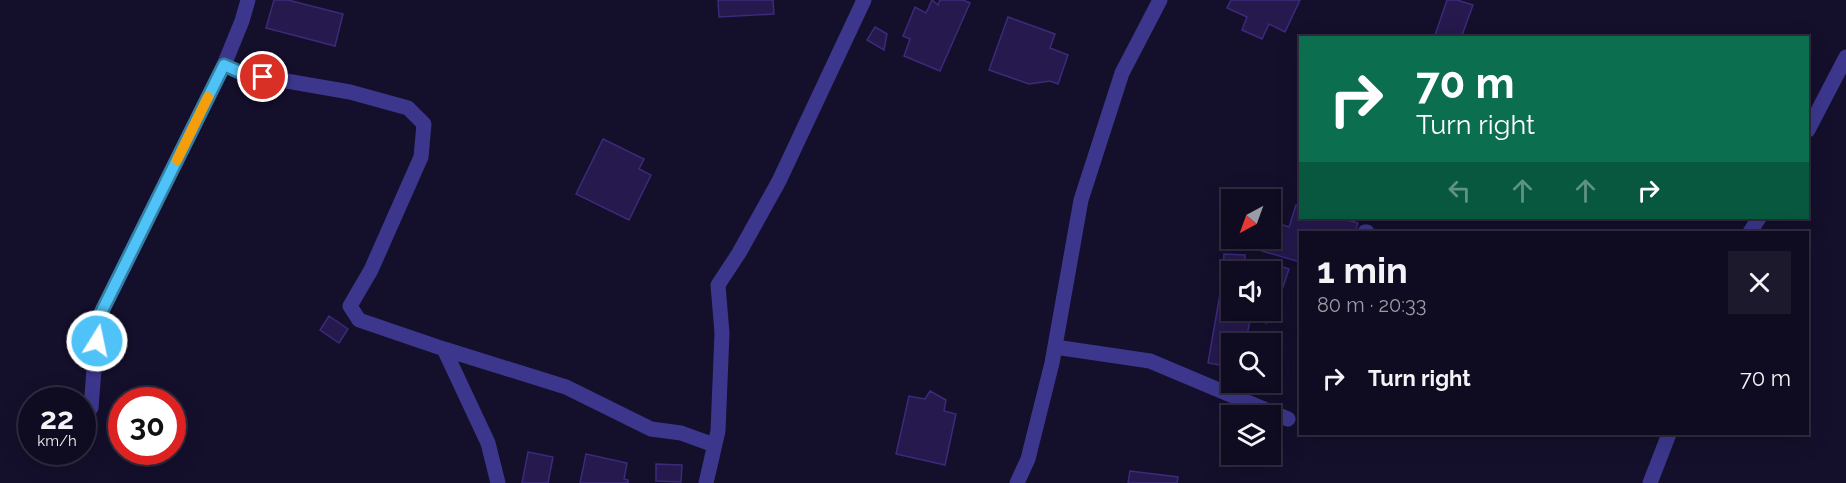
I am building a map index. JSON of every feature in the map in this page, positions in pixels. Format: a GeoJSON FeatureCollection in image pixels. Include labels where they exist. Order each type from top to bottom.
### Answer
{"type":"FeatureCollection","features":[{"type":"Feature","properties":{"kind":"street"},"geometry":{"type":"LineString","coordinates":[[93,387],[98,319],[224,65],[248,0]]}},
{"type":"Feature","properties":{"kind":"street"},"geometry":{"type":"LineString","coordinates":[[706,483],[718,431],[722,333],[718,285],[739,253],[779,181],[864,0]]}},
{"type":"Feature","properties":{"kind":"street"},"geometry":{"type":"LineString","coordinates":[[1017,483],[1028,459],[1055,347],[1081,200],[1122,73],[1160,0]]}},
{"type":"Feature","properties":{"kind":"street"},"geometry":{"type":"LineString","coordinates":[[1809,128],[1846,57]]}},
{"type":"Feature","properties":{"kind":"street"},"geometry":{"type":"LineString","coordinates":[[224,65],[242,73],[350,92],[408,108],[424,124],[421,157],[370,270],[350,306],[359,320],[567,387],[651,429],[681,433],[714,445]]}},
{"type":"Feature","properties":{"kind":"street"},"geometry":{"type":"LineString","coordinates":[[1055,347],[1150,361],[1288,419]]}},
{"type":"Feature","properties":{"kind":"street"},"geometry":{"type":"LineString","coordinates":[[444,349],[488,443],[498,483]]}},
{"type":"Feature","properties":{"kind":"street"},"geometry":{"type":"LineString","coordinates":[[1650,483],[1668,435]]}},
{"type":"Feature","properties":{"kind":"building"},"geometry":{"type":"Polygon","coordinates":[[[274,0],[288,0],[343,14],[335,46],[266,28],[274,0]]]}},
{"type":"Feature","properties":{"kind":"building"},"geometry":{"type":"Polygon","coordinates":[[[718,0],[773,0],[774,14],[719,17],[718,0]]]}},
{"type":"Feature","properties":{"kind":"building"},"geometry":{"type":"Polygon","coordinates":[[[932,0],[938,5],[940,0],[963,0],[970,3],[940,71],[904,56],[910,39],[903,36],[915,7],[926,13],[932,0]]]}},
{"type":"Feature","properties":{"kind":"building"},"geometry":{"type":"Polygon","coordinates":[[[1231,0],[1300,0],[1285,32],[1269,24],[1262,39],[1242,30],[1247,17],[1227,8],[1231,0]]]}},
{"type":"Feature","properties":{"kind":"building"},"geometry":{"type":"Polygon","coordinates":[[[1447,0],[1457,0],[1473,5],[1462,36],[1435,35],[1447,0]]]}},
{"type":"Feature","properties":{"kind":"building"},"geometry":{"type":"Polygon","coordinates":[[[1008,17],[1055,34],[1050,48],[1068,55],[1058,84],[1050,81],[1029,84],[989,70],[1008,17]]]}},
{"type":"Feature","properties":{"kind":"building"},"geometry":{"type":"Polygon","coordinates":[[[875,27],[887,34],[884,50],[867,40],[875,27]]]}},
{"type":"Feature","properties":{"kind":"building"},"geometry":{"type":"Polygon","coordinates":[[[603,139],[644,159],[639,169],[651,175],[629,220],[576,194],[603,139]]]}},
{"type":"Feature","properties":{"kind":"building"},"geometry":{"type":"Polygon","coordinates":[[[1296,205],[1299,206],[1299,219],[1344,219],[1358,223],[1355,231],[1299,231],[1299,262],[1262,251],[1263,249],[1281,249],[1281,224],[1289,227],[1296,205]]]}},
{"type":"Feature","properties":{"kind":"building"},"geometry":{"type":"Polygon","coordinates":[[[1224,254],[1245,255],[1245,261],[1224,261],[1224,254]]]}},
{"type":"Feature","properties":{"kind":"building"},"geometry":{"type":"Polygon","coordinates":[[[1281,266],[1289,269],[1281,290],[1281,266]]]}},
{"type":"Feature","properties":{"kind":"building"},"geometry":{"type":"Polygon","coordinates":[[[1220,294],[1221,321],[1250,321],[1248,333],[1221,333],[1221,365],[1208,363],[1220,294]]]}},
{"type":"Feature","properties":{"kind":"building"},"geometry":{"type":"Polygon","coordinates":[[[329,316],[348,329],[339,343],[320,330],[329,316]]]}},
{"type":"Feature","properties":{"kind":"building"},"geometry":{"type":"Polygon","coordinates":[[[930,391],[946,400],[944,411],[956,414],[945,465],[896,454],[909,396],[925,399],[930,391]]]}},
{"type":"Feature","properties":{"kind":"building"},"geometry":{"type":"Polygon","coordinates":[[[528,452],[553,457],[548,483],[522,483],[528,452]]]}},
{"type":"Feature","properties":{"kind":"building"},"geometry":{"type":"Polygon","coordinates":[[[586,454],[627,463],[624,479],[628,480],[628,483],[580,483],[586,454]]]}},
{"type":"Feature","properties":{"kind":"building"},"geometry":{"type":"Polygon","coordinates":[[[656,464],[682,465],[681,482],[656,481],[656,464]]]}},
{"type":"Feature","properties":{"kind":"building"},"geometry":{"type":"Polygon","coordinates":[[[1130,471],[1178,477],[1177,483],[1128,483],[1130,471]]]}},
{"type":"Feature","properties":{"kind":"slow traffic"},"geometry":{"type":"LineString","coordinates":[[177,160],[208,97]]}},
{"type":"Feature","properties":{"kind":"route"},"geometry":{"type":"LineString","coordinates":[[97,341],[98,319],[224,65],[242,73],[263,77]]}}]}
